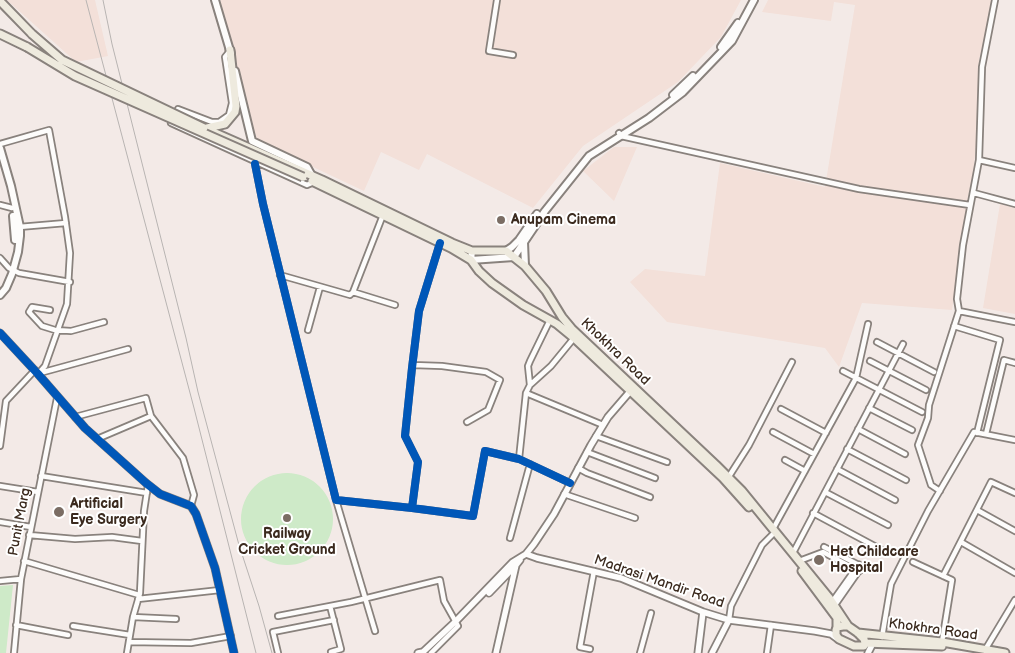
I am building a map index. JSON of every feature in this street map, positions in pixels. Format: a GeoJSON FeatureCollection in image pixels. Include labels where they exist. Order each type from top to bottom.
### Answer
{"type":"FeatureCollection","features":[{"type":"Feature","properties":{"kind":"main road"},"geometry":{"type":"LineString","coordinates":[[215,0],[230,50],[252,141],[306,167],[315,180]]}},
{"type":"Feature","properties":{"kind":"main road"},"geometry":{"type":"LineString","coordinates":[[472,251],[471,260],[514,257],[545,210],[590,156],[673,95],[702,68],[728,38],[749,0]]}},
{"type":"Feature","properties":{"kind":"main road"},"geometry":{"type":"LineString","coordinates":[[506,251],[519,240],[587,154],[649,118],[692,83],[732,41],[754,0]]}},
{"type":"Feature","properties":{"kind":"main road"},"geometry":{"type":"LineString","coordinates":[[0,1],[32,34],[62,60],[304,175]]}},
{"type":"Feature","properties":{"kind":"main road"},"geometry":{"type":"LineString","coordinates":[[0,34],[75,76],[304,175]]}},
{"type":"Feature","properties":{"kind":"main road"},"geometry":{"type":"LineString","coordinates":[[204,128],[214,128],[225,124],[230,121],[235,112],[230,50]]}},
{"type":"Feature","properties":{"kind":"main road"},"geometry":{"type":"LineString","coordinates":[[0,148],[18,227],[6,288],[0,295]]}},
{"type":"Feature","properties":{"kind":"main road"},"geometry":{"type":"LineString","coordinates":[[0,163],[18,227]]}},
{"type":"Feature","properties":{"kind":"main road","name":"Khokhra Road"},"geometry":{"type":"LineString","coordinates":[[304,175],[472,251],[506,251],[525,266],[546,291],[572,329],[723,478],[793,553],[834,603],[848,626]]}},
{"type":"Feature","properties":{"kind":"main road","name":"Khokhra Road"},"geometry":{"type":"LineString","coordinates":[[315,180],[471,260],[479,271],[492,283],[554,322],[574,338],[728,478],[772,532],[837,618],[836,635],[839,640]]}},
{"type":"Feature","properties":{"kind":"main road"},"geometry":{"type":"LineString","coordinates":[[524,242],[525,266]]}},
{"type":"Feature","properties":{"kind":"main road"},"geometry":{"type":"LineString","coordinates":[[0,289],[11,269]]}},
{"type":"Feature","properties":{"kind":"main road"},"geometry":{"type":"LineString","coordinates":[[554,322],[562,317]]}},
{"type":"Feature","properties":{"kind":"main road"},"geometry":{"type":"LineString","coordinates":[[836,628],[848,626],[869,643]]}},
{"type":"Feature","properties":{"kind":"main road","name":"Khokhra Road"},"geometry":{"type":"LineString","coordinates":[[858,633],[882,639],[1005,653]]}},
{"type":"Feature","properties":{"kind":"main road","name":"Khokhra Road"},"geometry":{"type":"LineString","coordinates":[[854,646],[864,646],[882,639],[942,642],[982,651]]}},
{"type":"Feature","properties":{"kind":"main road"},"geometry":{"type":"LineString","coordinates":[[839,640],[854,646]]}},
{"type":"Feature","properties":{"kind":"street"},"geometry":{"type":"LineString","coordinates":[[497,0],[489,51],[513,55]]}},
{"type":"Feature","properties":{"kind":"street"},"geometry":{"type":"LineString","coordinates":[[940,490],[931,485],[918,445],[928,418],[929,406],[959,311],[957,299],[962,254],[979,160],[982,67],[995,0]]}},
{"type":"Feature","properties":{"kind":"street"},"geometry":{"type":"LineString","coordinates":[[230,50],[225,56],[232,103],[229,115],[220,122],[212,122],[178,109],[171,123],[307,185],[315,180]]}},
{"type":"Feature","properties":{"kind":"street"},"geometry":{"type":"LineString","coordinates":[[0,144],[49,130],[70,253],[70,282],[67,304],[59,330],[45,366],[6,401],[1,417],[0,446]]}},
{"type":"Feature","properties":{"kind":"street"},"geometry":{"type":"LineString","coordinates":[[620,135],[860,189],[970,205]]}},
{"type":"Feature","properties":{"kind":"street"},"geometry":{"type":"LineString","coordinates":[[979,160],[1015,168]]}},
{"type":"Feature","properties":{"kind":"street"},"geometry":{"type":"LineString","coordinates":[[255,164],[280,275],[336,500],[375,631]]}},
{"type":"Feature","properties":{"kind":"street"},"geometry":{"type":"LineString","coordinates":[[974,193],[1015,204]]}},
{"type":"Feature","properties":{"kind":"street"},"geometry":{"type":"LineString","coordinates":[[0,205],[12,208]]}},
{"type":"Feature","properties":{"kind":"street"},"geometry":{"type":"LineString","coordinates":[[353,292],[383,215]]}},
{"type":"Feature","properties":{"kind":"street"},"geometry":{"type":"LineString","coordinates":[[18,227],[66,223]]}},
{"type":"Feature","properties":{"kind":"street"},"geometry":{"type":"LineString","coordinates":[[412,508],[418,462],[405,436],[412,364],[419,311],[440,243]]}},
{"type":"Feature","properties":{"kind":"street"},"geometry":{"type":"LineString","coordinates":[[0,258],[11,269],[19,273],[70,282]]}},
{"type":"Feature","properties":{"kind":"street"},"geometry":{"type":"LineString","coordinates":[[280,275],[347,294],[353,292],[396,305]]}},
{"type":"Feature","properties":{"kind":"street"},"geometry":{"type":"LineString","coordinates":[[308,330],[320,287]]}},
{"type":"Feature","properties":{"kind":"street"},"geometry":{"type":"LineString","coordinates":[[50,310],[32,307],[29,312],[42,326],[59,330],[71,331],[104,322]]}},
{"type":"Feature","properties":{"kind":"street"},"geometry":{"type":"LineString","coordinates":[[959,311],[1015,322]]}},
{"type":"Feature","properties":{"kind":"street"},"geometry":{"type":"LineString","coordinates":[[530,385],[528,366],[554,322]]}},
{"type":"Feature","properties":{"kind":"street"},"geometry":{"type":"LineString","coordinates":[[712,653],[729,620],[731,606],[762,545],[772,532],[856,378],[868,324]]}},
{"type":"Feature","properties":{"kind":"street"},"geometry":{"type":"LineString","coordinates":[[954,326],[1000,340],[977,432]]}},
{"type":"Feature","properties":{"kind":"street"},"geometry":{"type":"LineString","coordinates":[[0,333],[97,439],[160,494],[191,506],[196,514],[216,568],[234,653]]}},
{"type":"Feature","properties":{"kind":"street"},"geometry":{"type":"LineString","coordinates":[[519,459],[526,393],[530,385],[551,366],[574,338]]}},
{"type":"Feature","properties":{"kind":"street"},"geometry":{"type":"LineString","coordinates":[[877,342],[934,372]]}},
{"type":"Feature","properties":{"kind":"street"},"geometry":{"type":"LineString","coordinates":[[793,553],[903,344]]}},
{"type":"Feature","properties":{"kind":"street"},"geometry":{"type":"LineString","coordinates":[[37,372],[128,350]]}},
{"type":"Feature","properties":{"kind":"street"},"geometry":{"type":"LineString","coordinates":[[986,434],[1004,360],[1015,363]]}},
{"type":"Feature","properties":{"kind":"street"},"geometry":{"type":"LineString","coordinates":[[870,361],[926,390]]}},
{"type":"Feature","properties":{"kind":"street"},"geometry":{"type":"LineString","coordinates":[[728,478],[749,445],[792,362]]}},
{"type":"Feature","properties":{"kind":"street"},"geometry":{"type":"LineString","coordinates":[[412,364],[486,372],[500,380],[488,410],[467,422]]}},
{"type":"Feature","properties":{"kind":"street"},"geometry":{"type":"LineString","coordinates":[[843,371],[922,412]]}},
{"type":"Feature","properties":{"kind":"street"},"geometry":{"type":"LineString","coordinates":[[418,653],[423,652],[456,623],[499,583],[524,556],[554,514],[603,425],[631,389]]}},
{"type":"Feature","properties":{"kind":"street"},"geometry":{"type":"LineString","coordinates":[[526,393],[603,425]]}},
{"type":"Feature","properties":{"kind":"street","name":"Punit Marg"},"geometry":{"type":"LineString","coordinates":[[14,653],[24,561],[58,398]]}},
{"type":"Feature","properties":{"kind":"street"},"geometry":{"type":"LineString","coordinates":[[75,417],[146,398],[151,416],[183,458],[194,495],[191,506]]}},
{"type":"Feature","properties":{"kind":"street"},"geometry":{"type":"LineString","coordinates":[[869,408],[912,430]]}},
{"type":"Feature","properties":{"kind":"street"},"geometry":{"type":"LineString","coordinates":[[782,409],[826,433]]}},
{"type":"Feature","properties":{"kind":"street"},"geometry":{"type":"LineString","coordinates":[[97,439],[151,416]]}},
{"type":"Feature","properties":{"kind":"street"},"geometry":{"type":"LineString","coordinates":[[858,429],[905,454]]}},
{"type":"Feature","properties":{"kind":"street"},"geometry":{"type":"LineString","coordinates":[[772,432],[814,454]]}},
{"type":"Feature","properties":{"kind":"street"},"geometry":{"type":"LineString","coordinates":[[882,639],[891,584],[940,490],[974,432],[1015,440]]}},
{"type":"Feature","properties":{"kind":"street"},"geometry":{"type":"LineString","coordinates":[[596,436],[667,462]]}},
{"type":"Feature","properties":{"kind":"street"},"geometry":{"type":"LineString","coordinates":[[847,449],[906,480]]}},
{"type":"Feature","properties":{"kind":"street"},"geometry":{"type":"LineString","coordinates":[[336,500],[473,516],[485,451],[519,459],[570,483]]}},
{"type":"Feature","properties":{"kind":"street"},"geometry":{"type":"LineString","coordinates":[[587,452],[655,478]]}},
{"type":"Feature","properties":{"kind":"street"},"geometry":{"type":"LineString","coordinates":[[785,460],[805,471]]}},
{"type":"Feature","properties":{"kind":"street"},"geometry":{"type":"LineString","coordinates":[[510,538],[530,464]]}},
{"type":"Feature","properties":{"kind":"street"},"geometry":{"type":"LineString","coordinates":[[578,468],[587,474],[650,497]]}},
{"type":"Feature","properties":{"kind":"street"},"geometry":{"type":"LineString","coordinates":[[837,469],[895,500]]}},
{"type":"Feature","properties":{"kind":"street"},"geometry":{"type":"LineString","coordinates":[[42,476],[147,493]]}},
{"type":"Feature","properties":{"kind":"street"},"geometry":{"type":"LineString","coordinates":[[943,576],[991,482],[1015,493]]}},
{"type":"Feature","properties":{"kind":"street"},"geometry":{"type":"LineString","coordinates":[[127,653],[133,616],[139,597],[148,485]]}},
{"type":"Feature","properties":{"kind":"street"},"geometry":{"type":"LineString","coordinates":[[0,486],[38,492]]}},
{"type":"Feature","properties":{"kind":"street"},"geometry":{"type":"LineString","coordinates":[[825,492],[888,525]]}},
{"type":"Feature","properties":{"kind":"street"},"geometry":{"type":"LineString","coordinates":[[564,494],[635,518]]}},
{"type":"Feature","properties":{"kind":"street"},"geometry":{"type":"LineString","coordinates":[[977,510],[1015,531]]}},
{"type":"Feature","properties":{"kind":"street"},"geometry":{"type":"LineString","coordinates":[[813,513],[882,550]]}},
{"type":"Feature","properties":{"kind":"street"},"geometry":{"type":"LineString","coordinates":[[0,522],[31,527]]}},
{"type":"Feature","properties":{"kind":"street"},"geometry":{"type":"LineString","coordinates":[[30,535],[75,539],[112,537],[142,541]]}},
{"type":"Feature","properties":{"kind":"street"},"geometry":{"type":"LineString","coordinates":[[961,542],[1015,573]]}},
{"type":"Feature","properties":{"kind":"street"},"geometry":{"type":"LineString","coordinates":[[824,547],[855,569]]}},
{"type":"Feature","properties":{"kind":"street"},"geometry":{"type":"LineString","coordinates":[[799,561],[823,552],[855,569]]}},
{"type":"Feature","properties":{"kind":"street"},"geometry":{"type":"LineString","coordinates":[[426,653],[513,562],[524,556]]}},
{"type":"Feature","properties":{"kind":"street","name":"Madrasi Mandir Road"},"geometry":{"type":"LineString","coordinates":[[524,556],[594,570],[630,581],[702,612],[729,620],[815,631]]}},
{"type":"Feature","properties":{"kind":"street"},"geometry":{"type":"LineString","coordinates":[[24,561],[139,597],[220,590]]}},
{"type":"Feature","properties":{"kind":"street"},"geometry":{"type":"LineString","coordinates":[[914,562],[952,580],[942,642]]}},
{"type":"Feature","properties":{"kind":"street"},"geometry":{"type":"LineString","coordinates":[[496,653],[516,565]]}},
{"type":"Feature","properties":{"kind":"street"},"geometry":{"type":"LineString","coordinates":[[834,603],[855,569]]}},
{"type":"Feature","properties":{"kind":"street"},"geometry":{"type":"LineString","coordinates":[[590,649],[580,647],[594,570]]}},
{"type":"Feature","properties":{"kind":"street"},"geometry":{"type":"LineString","coordinates":[[0,581],[21,579]]}},
{"type":"Feature","properties":{"kind":"street"},"geometry":{"type":"LineString","coordinates":[[278,616],[330,606],[440,580],[444,601],[458,626],[431,653]]}},
{"type":"Feature","properties":{"kind":"street"},"geometry":{"type":"LineString","coordinates":[[499,583],[511,590]]}},
{"type":"Feature","properties":{"kind":"street"},"geometry":{"type":"LineString","coordinates":[[982,651],[1015,600]]}},
{"type":"Feature","properties":{"kind":"street"},"geometry":{"type":"LineString","coordinates":[[330,606],[341,648],[331,652]]}},
{"type":"Feature","properties":{"kind":"street"},"geometry":{"type":"LineString","coordinates":[[698,653],[702,612]]}},
{"type":"Feature","properties":{"kind":"street"},"geometry":{"type":"LineString","coordinates":[[640,653],[651,613]]}},
{"type":"Feature","properties":{"kind":"street"},"geometry":{"type":"LineString","coordinates":[[133,616],[176,619]]}},
{"type":"Feature","properties":{"kind":"street"},"geometry":{"type":"LineString","coordinates":[[278,653],[273,632],[334,620]]}},
{"type":"Feature","properties":{"kind":"street"},"geometry":{"type":"LineString","coordinates":[[767,653],[771,625]]}},
{"type":"Feature","properties":{"kind":"street"},"geometry":{"type":"LineString","coordinates":[[16,626],[68,635]]}},
{"type":"Feature","properties":{"kind":"street"},"geometry":{"type":"LineString","coordinates":[[73,626],[130,634]]}},
{"type":"Feature","properties":{"kind":"street"},"geometry":{"type":"LineString","coordinates":[[815,631],[836,628]]}},
{"type":"Feature","properties":{"kind":"street"},"geometry":{"type":"LineString","coordinates":[[815,631],[831,634],[839,640]]}},
{"type":"Feature","properties":{"kind":"street"},"geometry":{"type":"LineString","coordinates":[[129,642],[191,643],[231,636]]}},
{"type":"Feature","properties":{"kind":"street"},"geometry":{"type":"LineString","coordinates":[[868,653],[869,643]]}},
{"type":"Feature","properties":{"kind":"street"},"geometry":{"type":"LineString","coordinates":[[854,646],[859,653]]}},
{"type":"Feature","properties":{"kind":"shaded area"},"geometry":{"type":"Polygon","coordinates":[[[7,0],[95,0],[108,56],[76,62],[7,0]]]}},
{"type":"Feature","properties":{"kind":"shaded area"},"geometry":{"type":"Polygon","coordinates":[[[220,0],[741,0],[721,37],[678,82],[583,146],[533,208],[427,154],[419,170],[381,152],[364,191],[258,141],[251,122],[220,0]]]}},
{"type":"Feature","properties":{"kind":"shaded area"},"geometry":{"type":"Polygon","coordinates":[[[768,0],[993,0],[979,60],[977,137],[952,310],[862,303],[839,367],[825,348],[667,322],[630,282],[645,269],[705,276],[720,163],[825,187],[855,5],[834,2],[831,21],[762,12],[768,0]]]}},
{"type":"Feature","properties":{"kind":"shaded area"},"geometry":{"type":"Polygon","coordinates":[[[614,147],[637,147],[614,201],[583,171],[614,147]]]}},
{"type":"Feature","properties":{"kind":"shaded area"},"geometry":{"type":"Polygon","coordinates":[[[1000,204],[1015,208],[1015,314],[983,308],[1000,204]]]}},
{"type":"Feature","properties":{"kind":"green space","name":"Railway Cricket Ground"},"geometry":{"type":"Polygon","coordinates":[[[287,473],[305,476],[320,486],[330,501],[333,519],[330,537],[320,552],[305,562],[287,565],[269,562],[254,552],[244,537],[241,519],[244,501],[254,486],[269,476],[287,473]]]}},
{"type":"Feature","properties":{"kind":"green space"},"geometry":{"type":"Polygon","coordinates":[[[13,585],[6,653],[0,653],[0,586],[13,585]]]}},
{"type":"Feature","properties":{"kind":"railway"},"geometry":{"type":"LineString","coordinates":[[86,0],[194,408],[256,653]]}},
{"type":"Feature","properties":{"kind":"railway"},"geometry":{"type":"LineString","coordinates":[[103,0],[112,44],[198,392],[239,545],[272,653]]}},
{"type":"Feature","properties":{"kind":"cycle path"},"geometry":{"type":"LineString","coordinates":[[255,164],[263,204],[336,500],[412,508]]}},
{"type":"Feature","properties":{"kind":"cycle path"},"geometry":{"type":"LineString","coordinates":[[440,243],[419,311],[412,368],[405,436],[418,462],[412,508],[473,516],[485,451],[519,459],[570,483]]}},
{"type":"Feature","properties":{"kind":"cycle path"},"geometry":{"type":"LineString","coordinates":[[0,333],[85,428],[160,494],[191,506],[196,514],[215,568],[234,653]]}},
{"type":"Feature","properties":{"kind":"place","name":"Anupam Cinema"},"geometry":{"type":"Point","coordinates":[501,220]}},
{"type":"Feature","properties":{"kind":"place","name":"Artificial Eye Surgery"},"geometry":{"type":"Point","coordinates":[59,512]}},
{"type":"Feature","properties":{"kind":"place","name":"Railway Cricket Ground"},"geometry":{"type":"Point","coordinates":[287,518]}},
{"type":"Feature","properties":{"kind":"place","name":"Het Childcare Hospital"},"geometry":{"type":"Point","coordinates":[819,560]}}]}
